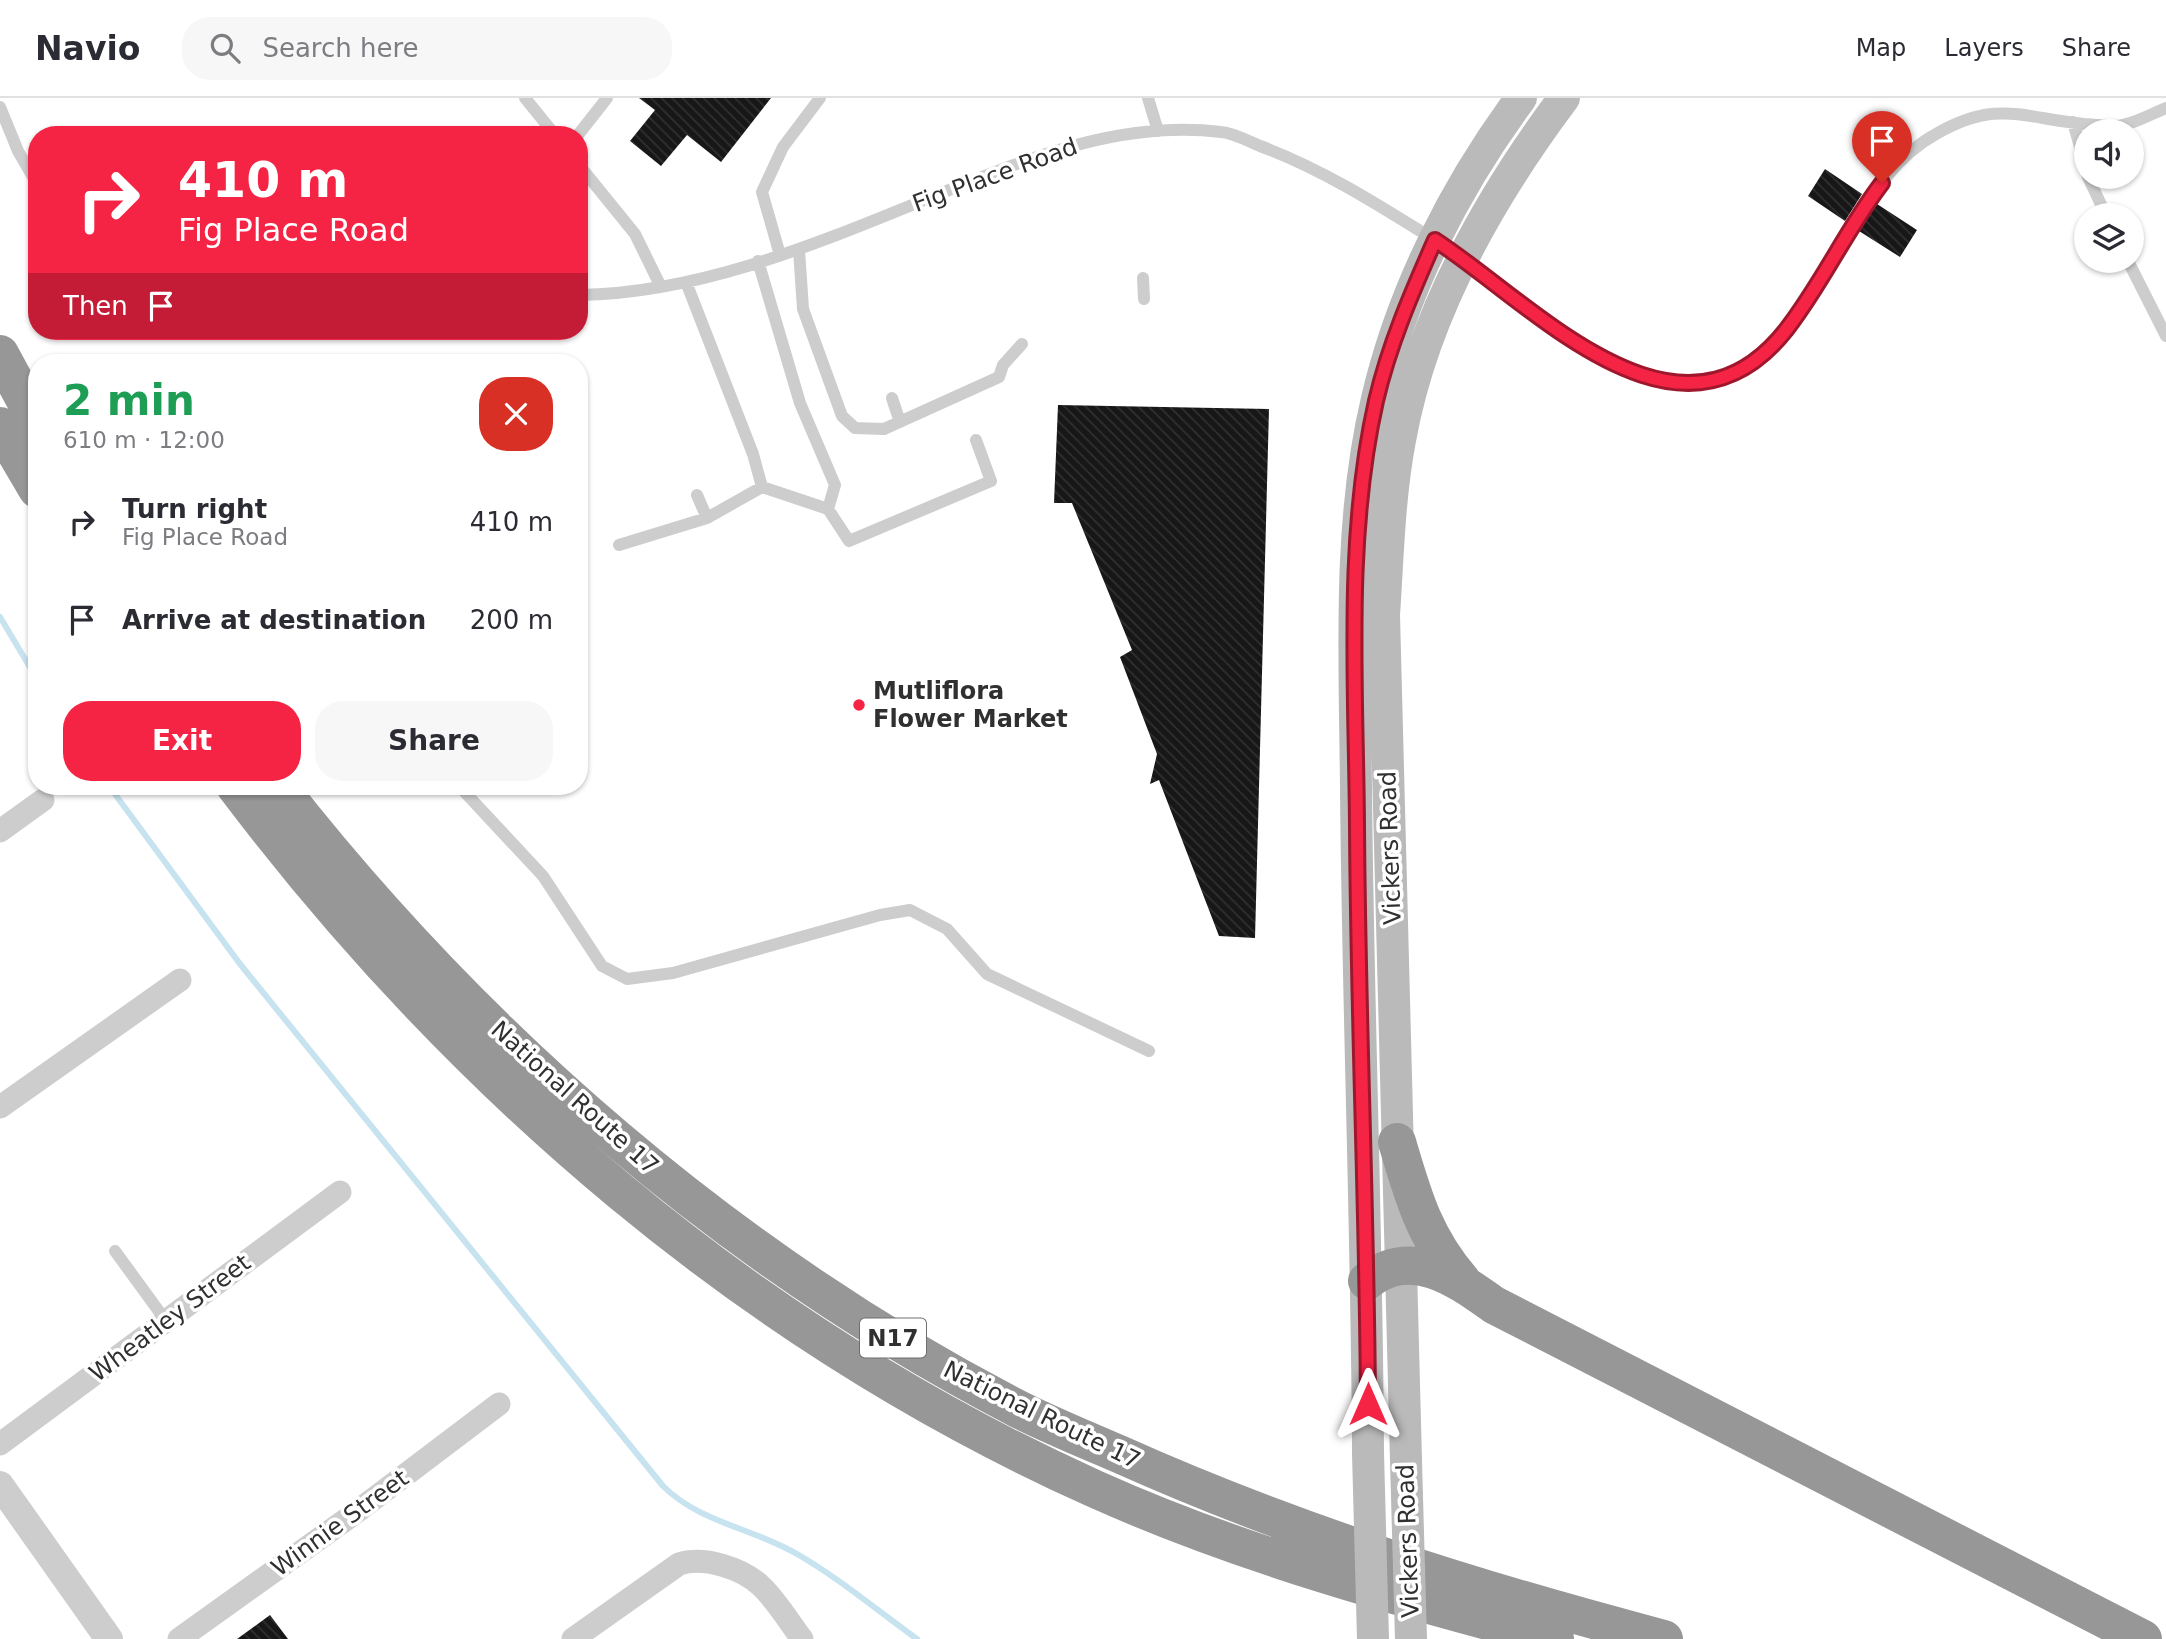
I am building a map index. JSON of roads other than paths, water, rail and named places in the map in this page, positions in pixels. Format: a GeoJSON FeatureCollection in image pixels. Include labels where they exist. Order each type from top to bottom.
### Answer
{"type":"FeatureCollection","features":[{"type":"Feature","properties":{"kind":"highway"},"geometry":{"type":"LineString","coordinates":[[0,354],[28,405]]}},
{"type":"Feature","properties":{"kind":"highway"},"geometry":{"type":"LineString","coordinates":[[0,426],[28,474]]}},
{"type":"Feature","properties":{"kind":"highway","name":"N17"},"geometry":{"type":"LineString","coordinates":[[243,795],[337,911],[489,1076],[633,1205],[724,1274],[806,1331],[914,1399],[1096,1490],[1220,1539],[1340,1580],[1555,1639]]}},
{"type":"Feature","properties":{"kind":"highway","name":"National Route 17"},"geometry":{"type":"LineString","coordinates":[[286,795],[396,924],[470,1003],[555,1084],[700,1207],[878,1329],[1026,1412],[1195,1488],[1321,1537],[1437,1575],[1664,1639]]}},
{"type":"Feature","properties":{"kind":"highway"},"geometry":{"type":"LineString","coordinates":[[1397,1142],[1424,1227],[1435,1248],[1463,1283]]}},
{"type":"Feature","properties":{"kind":"highway"},"geometry":{"type":"LineString","coordinates":[[1367,1281],[1386,1269],[1423,1265],[1463,1283],[1494,1305],[2143,1639]]}},
{"type":"Feature","properties":{"kind":"main road","name":"Vickers Road"},"geometry":{"type":"LineString","coordinates":[[1411,1639],[1384,615],[1387,558],[1399,441],[1412,386],[1434,321],[1462,186],[1521,98]]}},
{"type":"Feature","properties":{"kind":"main road","name":"Vickers Road"},"geometry":{"type":"LineString","coordinates":[[1373,1639],[1367,1281],[1358,1040],[1356,618],[1359,528],[1376,401],[1407,304],[1450,250],[1487,215],[1564,98]]}},
{"type":"Feature","properties":{"kind":"street"},"geometry":{"type":"LineString","coordinates":[[0,831],[43,800]]}},
{"type":"Feature","properties":{"kind":"street"},"geometry":{"type":"LineString","coordinates":[[0,1107],[180,980]]}},
{"type":"Feature","properties":{"kind":"street","name":"Wheatley Street"},"geometry":{"type":"LineString","coordinates":[[0,1444],[340,1192]]}},
{"type":"Feature","properties":{"kind":"street","name":"Winnie Street"},"geometry":{"type":"LineString","coordinates":[[180,1639],[499,1404]]}},
{"type":"Feature","properties":{"kind":"street"},"geometry":{"type":"LineString","coordinates":[[2,1493],[109,1639]]}},
{"type":"Feature","properties":{"kind":"street"},"geometry":{"type":"LineString","coordinates":[[573,1639],[669,1570],[689,1561],[700,1560],[730,1569],[761,1586],[802,1639]]}},
{"type":"Feature","properties":{"kind":"lane"},"geometry":{"type":"LineString","coordinates":[[525,98],[548,126]]}},
{"type":"Feature","properties":{"kind":"lane"},"geometry":{"type":"LineString","coordinates":[[585,126],[607,98]]}},
{"type":"Feature","properties":{"kind":"lane"},"geometry":{"type":"LineString","coordinates":[[780,255],[762,192],[783,147],[820,98]]}},
{"type":"Feature","properties":{"kind":"lane"},"geometry":{"type":"LineString","coordinates":[[1148,98],[1158,131]]}},
{"type":"Feature","properties":{"kind":"lane"},"geometry":{"type":"LineString","coordinates":[[0,107],[28,168]]}},
{"type":"Feature","properties":{"kind":"lane","name":"Fig Place Road"},"geometry":{"type":"LineString","coordinates":[[588,294],[686,282],[799,250],[1041,153],[1106,136],[1158,131],[1223,132],[1286,156],[1350,187],[1450,250],[1534,316],[1605,360],[1642,377],[1669,382],[1698,382],[1726,375],[1753,363],[1786,331],[1874,194],[1898,162],[1935,134],[1982,113],[2027,113],[2117,127],[2166,108]]}},
{"type":"Feature","properties":{"kind":"lane"},"geometry":{"type":"LineString","coordinates":[[588,176],[635,234],[660,285]]}},
{"type":"Feature","properties":{"kind":"lane"},"geometry":{"type":"LineString","coordinates":[[799,250],[803,309],[842,416],[855,428],[884,429],[999,377],[1003,365],[1022,344]]}},
{"type":"Feature","properties":{"kind":"lane"},"geometry":{"type":"LineString","coordinates":[[758,261],[800,403],[835,485],[828,509]]}},
{"type":"Feature","properties":{"kind":"lane"},"geometry":{"type":"LineString","coordinates":[[2134,273],[2166,336]]}},
{"type":"Feature","properties":{"kind":"lane"},"geometry":{"type":"LineString","coordinates":[[1143,278],[1144,299]]}},
{"type":"Feature","properties":{"kind":"lane"},"geometry":{"type":"LineString","coordinates":[[686,282],[753,454],[762,487]]}},
{"type":"Feature","properties":{"kind":"lane"},"geometry":{"type":"LineString","coordinates":[[892,398],[900,422]]}},
{"type":"Feature","properties":{"kind":"lane"},"geometry":{"type":"LineString","coordinates":[[619,545],[707,518],[762,487],[828,509],[849,541],[991,481],[976,440]]}},
{"type":"Feature","properties":{"kind":"lane"},"geometry":{"type":"LineString","coordinates":[[697,495],[707,518]]}},
{"type":"Feature","properties":{"kind":"lane"},"geometry":{"type":"LineString","coordinates":[[467,795],[543,876],[602,966],[626,979],[673,973],[880,915],[910,910],[947,929],[987,974],[1149,1051]]}},
{"type":"Feature","properties":{"kind":"lane"},"geometry":{"type":"LineString","coordinates":[[115,1251],[166,1321]]}},
{"type":"Feature","properties":{"kind":"waterway"},"geometry":{"type":"LineString","coordinates":[[0,617],[28,664]]}},
{"type":"Feature","properties":{"kind":"waterway"},"geometry":{"type":"LineString","coordinates":[[116,795],[240,964],[663,1486],[693,1509],[780,1545],[813,1563],[917,1639]]}},
{"type":"Feature","properties":{"kind":"place","name":"Mutliflora Flower Market"},"geometry":{"type":"Point","coordinates":[859,705]}}]}
